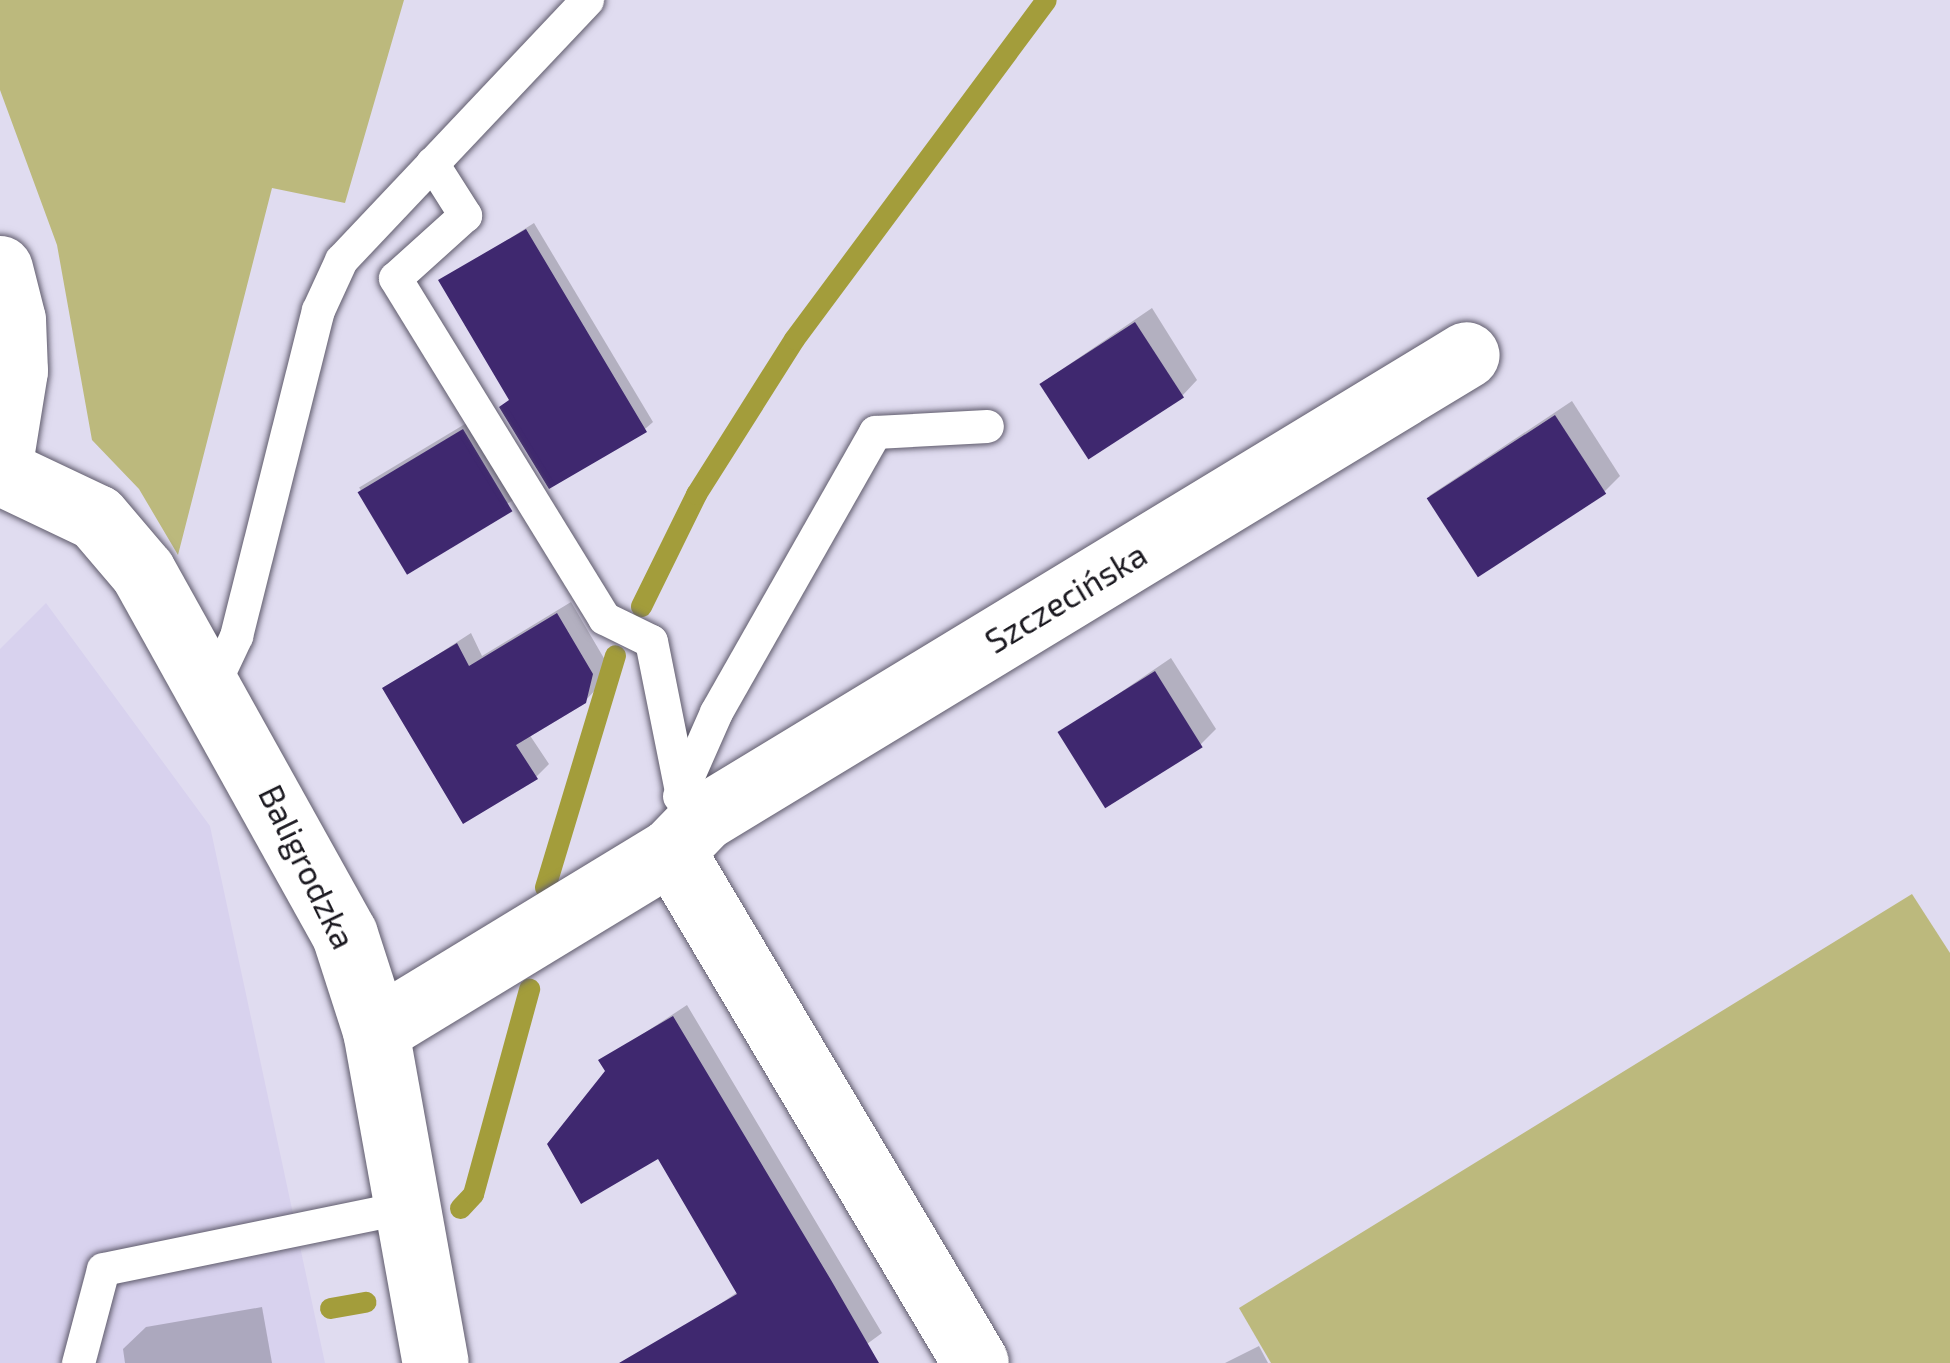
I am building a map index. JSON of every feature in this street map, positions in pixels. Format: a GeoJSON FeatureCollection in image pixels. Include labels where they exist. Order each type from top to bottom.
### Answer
{"type":"FeatureCollection","features":[{"type":"Feature","properties":{"kind":"street"},"geometry":{"type":"LineString","coordinates":[[0,269],[14,320],[15,371],[0,468]]}},
{"type":"Feature","properties":{"kind":"street","name":"Szczecińska"},"geometry":{"type":"LineString","coordinates":[[376,1031],[672,851],[704,818],[1467,355]]}},
{"type":"Feature","properties":{"kind":"street","name":"Baligrodzka"},"geometry":{"type":"LineString","coordinates":[[0,468],[97,518],[143,572],[344,935],[376,1031],[436,1363]]}},
{"type":"Feature","properties":{"kind":"street"},"geometry":{"type":"LineString","coordinates":[[672,851],[976,1363]]}},
{"type":"Feature","properties":{"kind":"lane"},"geometry":{"type":"LineString","coordinates":[[211,689],[236,636],[318,310],[340,260],[586,0]]}},
{"type":"Feature","properties":{"kind":"lane"},"geometry":{"type":"LineString","coordinates":[[432,163],[465,215],[395,278],[604,618],[651,641],[680,786],[672,851]]}},
{"type":"Feature","properties":{"kind":"lane"},"geometry":{"type":"LineString","coordinates":[[680,786],[875,432],[987,426]]}},
{"type":"Feature","properties":{"kind":"lane"},"geometry":{"type":"LineString","coordinates":[[78,1363],[103,1269],[410,1206]]}},
{"type":"Feature","properties":{"kind":"shaded area"},"geometry":{"type":"Polygon","coordinates":[[[0,0],[404,0],[345,203],[272,188],[178,555],[139,489],[92,440],[57,245],[0,90],[0,0]]]}},
{"type":"Feature","properties":{"kind":"shaded area"},"geometry":{"type":"Polygon","coordinates":[[[46,603],[210,826],[325,1363],[0,1363],[0,649],[46,603]]]}},
{"type":"Feature","properties":{"kind":"shaded area"},"geometry":{"type":"Polygon","coordinates":[[[1912,894],[1950,953],[1950,1363],[1271,1363],[1239,1308],[1912,894]]]}},
{"type":"Feature","properties":{"kind":"building"},"geometry":{"type":"Polygon","coordinates":[[[526,229],[647,432],[549,489],[499,407],[509,400],[438,280],[526,229]]]}},
{"type":"Feature","properties":{"kind":"building"},"geometry":{"type":"Polygon","coordinates":[[[1135,322],[1184,397],[1088,460],[1039,384],[1135,322]]]}},
{"type":"Feature","properties":{"kind":"building"},"geometry":{"type":"Polygon","coordinates":[[[1555,415],[1606,494],[1478,577],[1427,498],[1555,415]]]}},
{"type":"Feature","properties":{"kind":"building"},"geometry":{"type":"Polygon","coordinates":[[[463,429],[512,511],[407,575],[358,492],[463,429]]]}},
{"type":"Feature","properties":{"kind":"building"},"geometry":{"type":"Polygon","coordinates":[[[557,613],[593,674],[586,703],[516,745],[538,779],[463,824],[382,688],[457,643],[469,666],[557,613]]]}},
{"type":"Feature","properties":{"kind":"building"},"geometry":{"type":"Polygon","coordinates":[[[1155,671],[1203,747],[1105,808],[1057,732],[1155,671]]]}},
{"type":"Feature","properties":{"kind":"building"},"geometry":{"type":"Polygon","coordinates":[[[673,1016],[879,1363],[619,1363],[737,1294],[658,1159],[581,1204],[547,1144],[605,1071],[598,1060],[673,1016]]]}},
{"type":"Feature","properties":{"kind":"waterway"},"geometry":{"type":"LineString","coordinates":[[641,606],[696,494],[794,339],[1046,0]]}},
{"type":"Feature","properties":{"kind":"waterway"},"geometry":{"type":"LineString","coordinates":[[545,887],[615,655]]}},
{"type":"Feature","properties":{"kind":"waterway"},"geometry":{"type":"LineString","coordinates":[[460,1208],[473,1194],[529,989]]}},
{"type":"Feature","properties":{"kind":"waterway"},"geometry":{"type":"LineString","coordinates":[[330,1308],[365,1302]]}}]}
